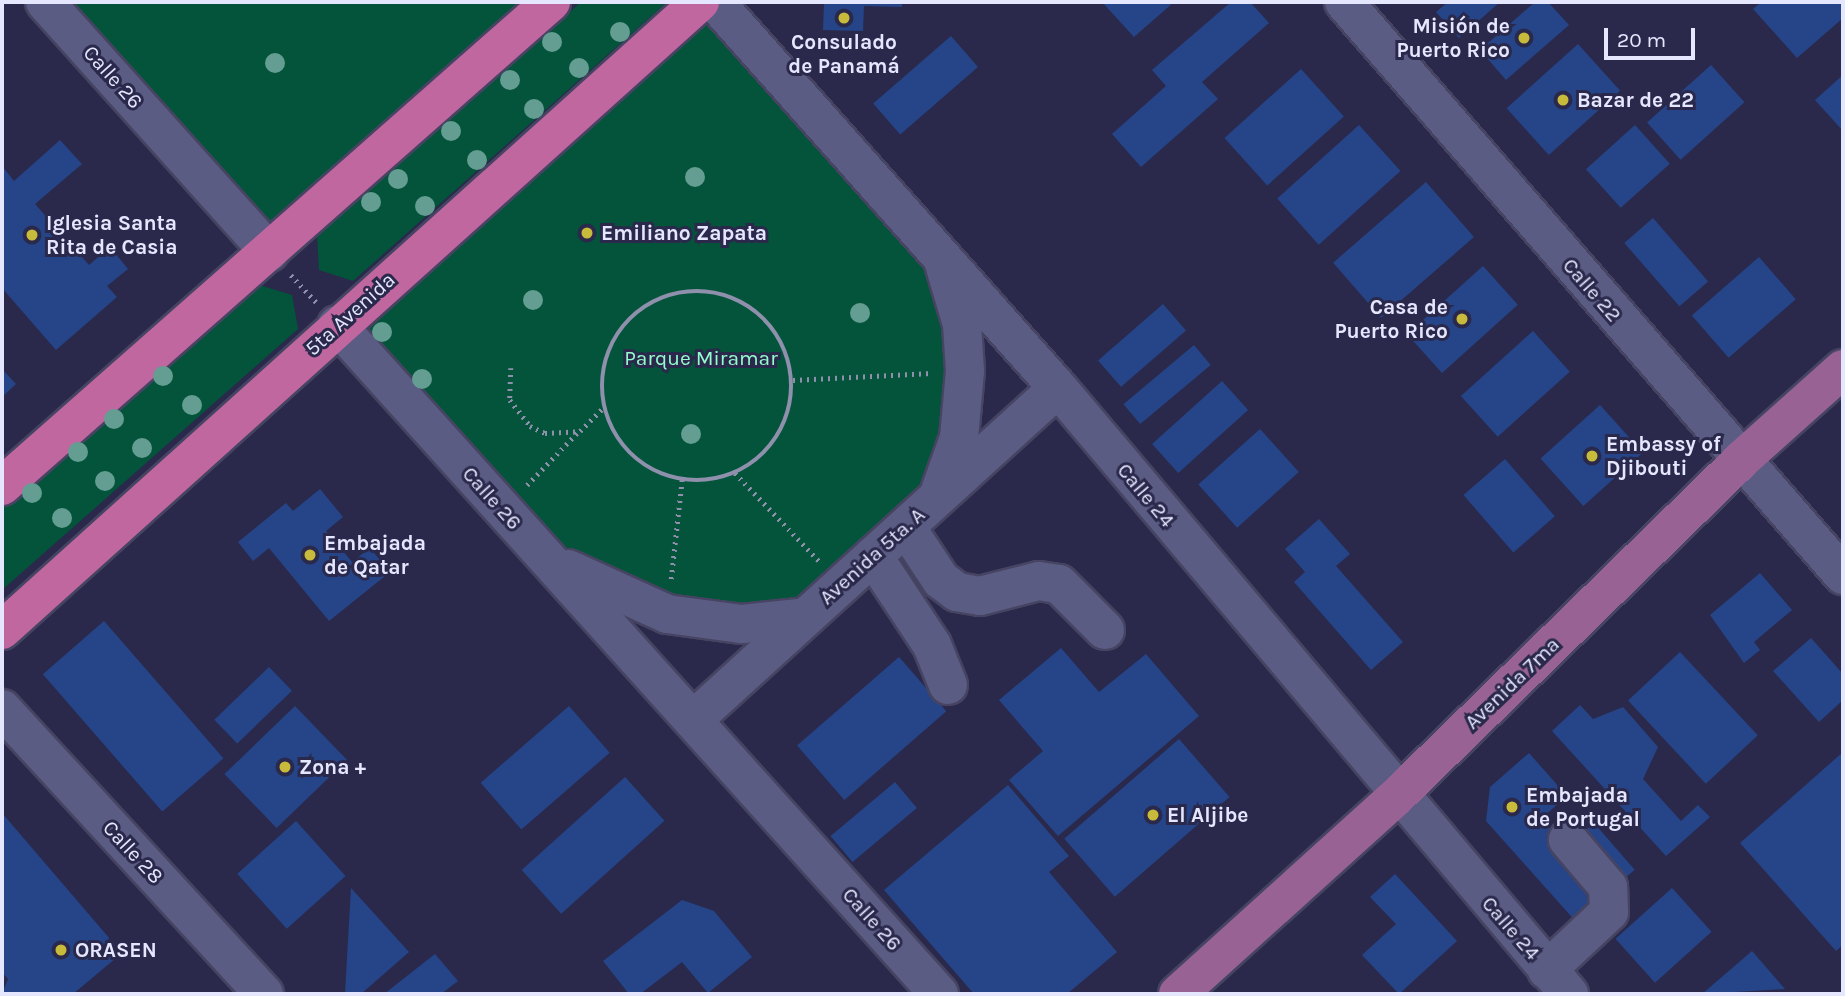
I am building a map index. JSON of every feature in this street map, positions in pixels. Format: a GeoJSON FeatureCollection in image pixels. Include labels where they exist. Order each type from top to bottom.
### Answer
{"type":"FeatureCollection","features":[{"type":"Feature","properties":{"kind":"highway"},"geometry":{"type":"LineString","coordinates":[[2,486],[551,2]]}},
{"type":"Feature","properties":{"kind":"highway","name":"5ta Avenida"},"geometry":{"type":"LineString","coordinates":[[2,630],[337,325],[700,2]]}},
{"type":"Feature","properties":{"kind":"main road","name":"Avenida 7ma"},"geometry":{"type":"LineString","coordinates":[[1178,994],[1396,797],[1740,461],[1843,369]]}},
{"type":"Feature","properties":{"kind":"street","name":"Calle 26"},"geometry":{"type":"LineString","coordinates":[[45,2],[269,252]]}},
{"type":"Feature","properties":{"kind":"street","name":"Calle 24"},"geometry":{"type":"LineString","coordinates":[[715,2],[941,252],[1058,388],[1396,797],[1558,982]]}},
{"type":"Feature","properties":{"kind":"street","name":"Calle 22"},"geometry":{"type":"LineString","coordinates":[[1344,2],[1740,461],[1843,575]]}},
{"type":"Feature","properties":{"kind":"street","name":"Avenida 5ta. A"},"geometry":{"type":"LineString","coordinates":[[939,496],[959,438],[965,371],[962,324],[941,252]]}},
{"type":"Feature","properties":{"kind":"street","name":"Calle 26"},"geometry":{"type":"LineString","coordinates":[[337,325],[939,994]]}},
{"type":"Feature","properties":{"kind":"street","name":"Avenida 5ta. A"},"geometry":{"type":"LineString","coordinates":[[692,720],[1058,388]]}},
{"type":"Feature","properties":{"kind":"street"},"geometry":{"type":"LineString","coordinates":[[906,527],[941,580],[957,592],[980,596],[1039,581],[1059,584],[1105,630]]}},
{"type":"Feature","properties":{"kind":"street","name":"Avenida 5ta. A"},"geometry":{"type":"LineString","coordinates":[[544,556],[667,614],[742,624],[806,617]]}},
{"type":"Feature","properties":{"kind":"street"},"geometry":{"type":"LineString","coordinates":[[873,556],[932,645],[948,685]]}},
{"type":"Feature","properties":{"kind":"street","name":"Calle 28"},"geometry":{"type":"LineString","coordinates":[[2,709],[264,994]]}},
{"type":"Feature","properties":{"kind":"street"},"geometry":{"type":"LineString","coordinates":[[1558,982],[1609,912],[1608,887],[1568,840]]}},
{"type":"Feature","properties":{"kind":"path"},"geometry":{"type":"LineString","coordinates":[[269,252],[337,325]]}},
{"type":"Feature","properties":{"kind":"path"},"geometry":{"type":"LineString","coordinates":[[684,291],[715,292],[761,316],[786,349],[793,380],[779,435],[735,473],[682,480],[632,456],[604,407],[602,376],[610,345],[653,301],[684,291]]}},
{"type":"Feature","properties":{"kind":"path"},"geometry":{"type":"LineString","coordinates":[[511,368],[510,400],[530,426],[562,435],[580,431]]}},
{"type":"Feature","properties":{"kind":"path"},"geometry":{"type":"LineString","coordinates":[[793,380],[965,371]]}},
{"type":"Feature","properties":{"kind":"path"},"geometry":{"type":"LineString","coordinates":[[503,510],[604,407]]}},
{"type":"Feature","properties":{"kind":"path"},"geometry":{"type":"LineString","coordinates":[[735,473],[841,585]]}},
{"type":"Feature","properties":{"kind":"path"},"geometry":{"type":"LineString","coordinates":[[667,614],[682,480]]}},
{"type":"Feature","properties":{"kind":"green space"},"geometry":{"type":"Polygon","coordinates":[[[45,2],[551,2],[269,252],[45,2]]]}},
{"type":"Feature","properties":{"kind":"green space"},"geometry":{"type":"Polygon","coordinates":[[[581,2],[667,2],[353,281],[319,270],[317,236],[581,2]]]}},
{"type":"Feature","properties":{"kind":"green space","name":"Parque Miramar"},"geometry":{"type":"Polygon","coordinates":[[[700,2],[941,252],[962,324],[938,496],[806,617],[742,624],[544,556],[337,325],[700,2]]]}},
{"type":"Feature","properties":{"kind":"green space"},"geometry":{"type":"Polygon","coordinates":[[[256,284],[292,295],[298,329],[2,590],[2,506],[256,284]]]}},
{"type":"Feature","properties":{"kind":"building","name":"Consulado de Panamá"},"geometry":{"type":"Polygon","coordinates":[[[816,2],[902,2],[902,7],[864,6],[863,31],[823,30],[824,4],[816,2]]]}},
{"type":"Feature","properties":{"kind":"building"},"geometry":{"type":"Polygon","coordinates":[[[1102,2],[1174,2],[1134,37],[1102,2]]]}},
{"type":"Feature","properties":{"kind":"building"},"geometry":{"type":"Polygon","coordinates":[[[1231,2],[1250,2],[1269,23],[1202,82],[1218,99],[1141,167],[1112,134],[1166,86],[1152,70],[1231,2]]]}},
{"type":"Feature","properties":{"kind":"building"},"geometry":{"type":"Polygon","coordinates":[[[1448,2],[1500,2],[1459,38],[1436,12],[1448,2]]]}},
{"type":"Feature","properties":{"kind":"building","name":"Misión de Puerto Rico"},"geometry":{"type":"Polygon","coordinates":[[[1535,2],[1548,2],[1569,25],[1506,80],[1480,50],[1535,2]]]}},
{"type":"Feature","properties":{"kind":"building"},"geometry":{"type":"Polygon","coordinates":[[[1761,2],[1843,2],[1843,18],[1797,58],[1753,9],[1761,2]]]}},
{"type":"Feature","properties":{"kind":"building"},"geometry":{"type":"Polygon","coordinates":[[[951,36],[978,67],[900,135],[873,104],[951,36]]]}},
{"type":"Feature","properties":{"kind":"building","name":"Bazar de 22"},"geometry":{"type":"Polygon","coordinates":[[[1578,44],[1620,91],[1549,155],[1507,108],[1578,44]]]}},
{"type":"Feature","properties":{"kind":"building"},"geometry":{"type":"Polygon","coordinates":[[[1711,65],[1744,102],[1681,160],[1647,123],[1711,65]]]}},
{"type":"Feature","properties":{"kind":"building"},"geometry":{"type":"Polygon","coordinates":[[[1301,69],[1344,117],[1267,185],[1224,138],[1301,69]]]}},
{"type":"Feature","properties":{"kind":"building"},"geometry":{"type":"Polygon","coordinates":[[[1843,75],[1843,131],[1815,100],[1843,75]]]}},
{"type":"Feature","properties":{"kind":"building"},"geometry":{"type":"Polygon","coordinates":[[[1359,125],[1400,171],[1319,245],[1277,199],[1359,125]]]}},
{"type":"Feature","properties":{"kind":"building"},"geometry":{"type":"Polygon","coordinates":[[[1635,125],[1670,164],[1621,208],[1586,169],[1635,125]]]}},
{"type":"Feature","properties":{"kind":"building","name":"Iglesia Santa Rita de Casia"},"geometry":{"type":"Polygon","coordinates":[[[60,140],[82,164],[35,204],[89,265],[110,247],[128,269],[107,286],[117,297],[56,350],[2,288],[2,166],[14,181],[60,140]]]}},
{"type":"Feature","properties":{"kind":"building"},"geometry":{"type":"Polygon","coordinates":[[[1426,182],[1474,237],[1381,318],[1333,263],[1426,182]]]}},
{"type":"Feature","properties":{"kind":"building"},"geometry":{"type":"Polygon","coordinates":[[[1653,218],[1708,281],[1679,306],[1624,243],[1653,218]]]}},
{"type":"Feature","properties":{"kind":"building"},"geometry":{"type":"Polygon","coordinates":[[[1759,257],[1796,299],[1729,358],[1692,315],[1759,257]]]}},
{"type":"Feature","properties":{"kind":"building","name":"Casa de Puerto Rico"},"geometry":{"type":"Polygon","coordinates":[[[1483,266],[1518,305],[1442,373],[1407,334],[1483,266]]]}},
{"type":"Feature","properties":{"kind":"building"},"geometry":{"type":"Polygon","coordinates":[[[1163,304],[1186,330],[1121,387],[1098,360],[1163,304]]]}},
{"type":"Feature","properties":{"kind":"building"},"geometry":{"type":"Polygon","coordinates":[[[1533,331],[1570,372],[1498,437],[1461,396],[1533,331]]]}},
{"type":"Feature","properties":{"kind":"building"},"geometry":{"type":"Polygon","coordinates":[[[1194,345],[1211,365],[1140,424],[1124,404],[1194,345]]]}},
{"type":"Feature","properties":{"kind":"building"},"geometry":{"type":"Polygon","coordinates":[[[2,369],[16,384],[2,397],[2,369]]]}},
{"type":"Feature","properties":{"kind":"building"},"geometry":{"type":"Polygon","coordinates":[[[1222,381],[1248,410],[1178,473],[1152,444],[1222,381]]]}},
{"type":"Feature","properties":{"kind":"building","name":"Embassy of Djibouti"},"geometry":{"type":"Polygon","coordinates":[[[1600,405],[1643,453],[1583,506],[1541,459],[1600,405]]]}},
{"type":"Feature","properties":{"kind":"building"},"geometry":{"type":"Polygon","coordinates":[[[1260,429],[1299,472],[1237,528],[1198,485],[1260,429]]]}},
{"type":"Feature","properties":{"kind":"building"},"geometry":{"type":"Polygon","coordinates":[[[1505,459],[1555,516],[1513,552],[1463,495],[1505,459]]]}},
{"type":"Feature","properties":{"kind":"building","name":"Embajada de Qatar"},"geometry":{"type":"Polygon","coordinates":[[[320,489],[343,517],[326,531],[352,562],[370,548],[390,572],[329,621],[269,548],[253,561],[238,542],[286,503],[293,511],[320,489]]]}},
{"type":"Feature","properties":{"kind":"building"},"geometry":{"type":"Polygon","coordinates":[[[1319,519],[1350,554],[1336,566],[1403,642],[1371,670],[1294,582],[1305,572],[1285,549],[1319,519]]]}},
{"type":"Feature","properties":{"kind":"building"},"geometry":{"type":"Polygon","coordinates":[[[1760,573],[1792,610],[1754,642],[1760,650],[1744,663],[1710,615],[1760,573]]]}},
{"type":"Feature","properties":{"kind":"building"},"geometry":{"type":"Polygon","coordinates":[[[104,621],[223,758],[162,811],[43,674],[104,621]]]}},
{"type":"Feature","properties":{"kind":"building"},"geometry":{"type":"Polygon","coordinates":[[[1811,638],[1843,674],[1843,700],[1819,722],[1773,671],[1811,638]]]}},
{"type":"Feature","properties":{"kind":"building"},"geometry":{"type":"Polygon","coordinates":[[[1061,648],[1099,692],[1146,654],[1199,716],[1058,836],[1009,780],[1043,751],[999,700],[1061,648]]]}},
{"type":"Feature","properties":{"kind":"building"},"geometry":{"type":"Polygon","coordinates":[[[1680,652],[1758,735],[1706,784],[1628,700],[1680,652]]]}},
{"type":"Feature","properties":{"kind":"building"},"geometry":{"type":"Polygon","coordinates":[[[899,657],[946,711],[844,800],[797,746],[899,657]]]}},
{"type":"Feature","properties":{"kind":"building"},"geometry":{"type":"Polygon","coordinates":[[[269,667],[292,691],[237,744],[214,720],[269,667]]]}},
{"type":"Feature","properties":{"kind":"building"},"geometry":{"type":"Polygon","coordinates":[[[1580,705],[1593,719],[1623,707],[1658,747],[1643,779],[1681,821],[1698,805],[1710,817],[1666,856],[1552,731],[1580,705]]]}},
{"type":"Feature","properties":{"kind":"building","name":"Zona +"},"geometry":{"type":"Polygon","coordinates":[[[295,706],[347,760],[277,828],[225,774],[295,706]]]}},
{"type":"Feature","properties":{"kind":"building"},"geometry":{"type":"Polygon","coordinates":[[[569,706],[610,753],[521,830],[481,783],[569,706]]]}},
{"type":"Feature","properties":{"kind":"building"},"geometry":{"type":"Polygon","coordinates":[[[1179,739],[1230,797],[1115,897],[1064,839],[1179,739]]]}},
{"type":"Feature","properties":{"kind":"building"},"geometry":{"type":"Polygon","coordinates":[[[1843,752],[1843,945],[1836,951],[1740,843],[1843,752]]]}},
{"type":"Feature","properties":{"kind":"building"},"geometry":{"type":"Polygon","coordinates":[[[1529,753],[1567,796],[1543,817],[1599,906],[1578,924],[1486,821],[1490,787],[1529,753]]]}},
{"type":"Feature","properties":{"kind":"building"},"geometry":{"type":"Polygon","coordinates":[[[625,777],[664,821],[561,914],[522,870],[625,777]]]}},
{"type":"Feature","properties":{"kind":"building"},"geometry":{"type":"Polygon","coordinates":[[[895,782],[917,808],[853,862],[831,836],[895,782]]]}},
{"type":"Feature","properties":{"kind":"building"},"geometry":{"type":"Polygon","coordinates":[[[1008,785],[1069,856],[1049,872],[1117,952],[1067,994],[974,994],[884,890],[1008,785]]]}},
{"type":"Feature","properties":{"kind":"building"},"geometry":{"type":"Polygon","coordinates":[[[2,813],[122,953],[73,994],[2,994],[8,979],[2,972],[2,813]]]}},
{"type":"Feature","properties":{"kind":"building"},"geometry":{"type":"Polygon","coordinates":[[[296,821],[346,876],[287,929],[237,874],[296,821]]]}},
{"type":"Feature","properties":{"kind":"building"},"geometry":{"type":"Polygon","coordinates":[[[1594,823],[1635,870],[1619,884],[1578,837],[1594,823]]]}},
{"type":"Feature","properties":{"kind":"building"},"geometry":{"type":"Polygon","coordinates":[[[1395,874],[1457,941],[1399,994],[1362,955],[1396,924],[1370,897],[1395,874]]]}},
{"type":"Feature","properties":{"kind":"building"},"geometry":{"type":"Polygon","coordinates":[[[351,888],[409,952],[361,994],[345,994],[351,888]]]}},
{"type":"Feature","properties":{"kind":"building"},"geometry":{"type":"Polygon","coordinates":[[[1672,888],[1711,932],[1655,983],[1616,939],[1672,888]]]}},
{"type":"Feature","properties":{"kind":"building"},"geometry":{"type":"Polygon","coordinates":[[[682,900],[714,911],[752,957],[708,993],[682,962],[640,994],[629,994],[603,961],[682,900]]]}},
{"type":"Feature","properties":{"kind":"building"},"geometry":{"type":"Polygon","coordinates":[[[1752,951],[1785,989],[1702,994],[1752,951]]]}},
{"type":"Feature","properties":{"kind":"building"},"geometry":{"type":"Polygon","coordinates":[[[435,954],[458,981],[441,994],[384,994],[435,954]]]}},
{"type":"Feature","properties":{"kind":"place","name":"Consulado de Panamá"},"geometry":{"type":"Point","coordinates":[844,18]}},
{"type":"Feature","properties":{"kind":"place","name":"Misión de Puerto Rico"},"geometry":{"type":"Point","coordinates":[1524,38]}},
{"type":"Feature","properties":{"kind":"place","name":"Bazar de 22"},"geometry":{"type":"Point","coordinates":[1563,100]}},
{"type":"Feature","properties":{"kind":"place","name":"Emiliano Zapata"},"geometry":{"type":"Point","coordinates":[587,233]}},
{"type":"Feature","properties":{"kind":"place","name":"Iglesia Santa Rita de Casia"},"geometry":{"type":"Point","coordinates":[32,235]}},
{"type":"Feature","properties":{"kind":"place","name":"Casa de Puerto Rico"},"geometry":{"type":"Point","coordinates":[1462,319]}},
{"type":"Feature","properties":{"kind":"place","name":"Embassy of Djibouti"},"geometry":{"type":"Point","coordinates":[1592,456]}},
{"type":"Feature","properties":{"kind":"place","name":"Embajada de Qatar"},"geometry":{"type":"Point","coordinates":[310,555]}},
{"type":"Feature","properties":{"kind":"place","name":"Zona +"},"geometry":{"type":"Point","coordinates":[285,767]}},
{"type":"Feature","properties":{"kind":"place","name":"Embajada de Portugal"},"geometry":{"type":"Point","coordinates":[1512,807]}},
{"type":"Feature","properties":{"kind":"place","name":"El Aljibe"},"geometry":{"type":"Point","coordinates":[1153,815]}},
{"type":"Feature","properties":{"kind":"place","name":"ORASEN"},"geometry":{"type":"Point","coordinates":[61,950]}}]}
